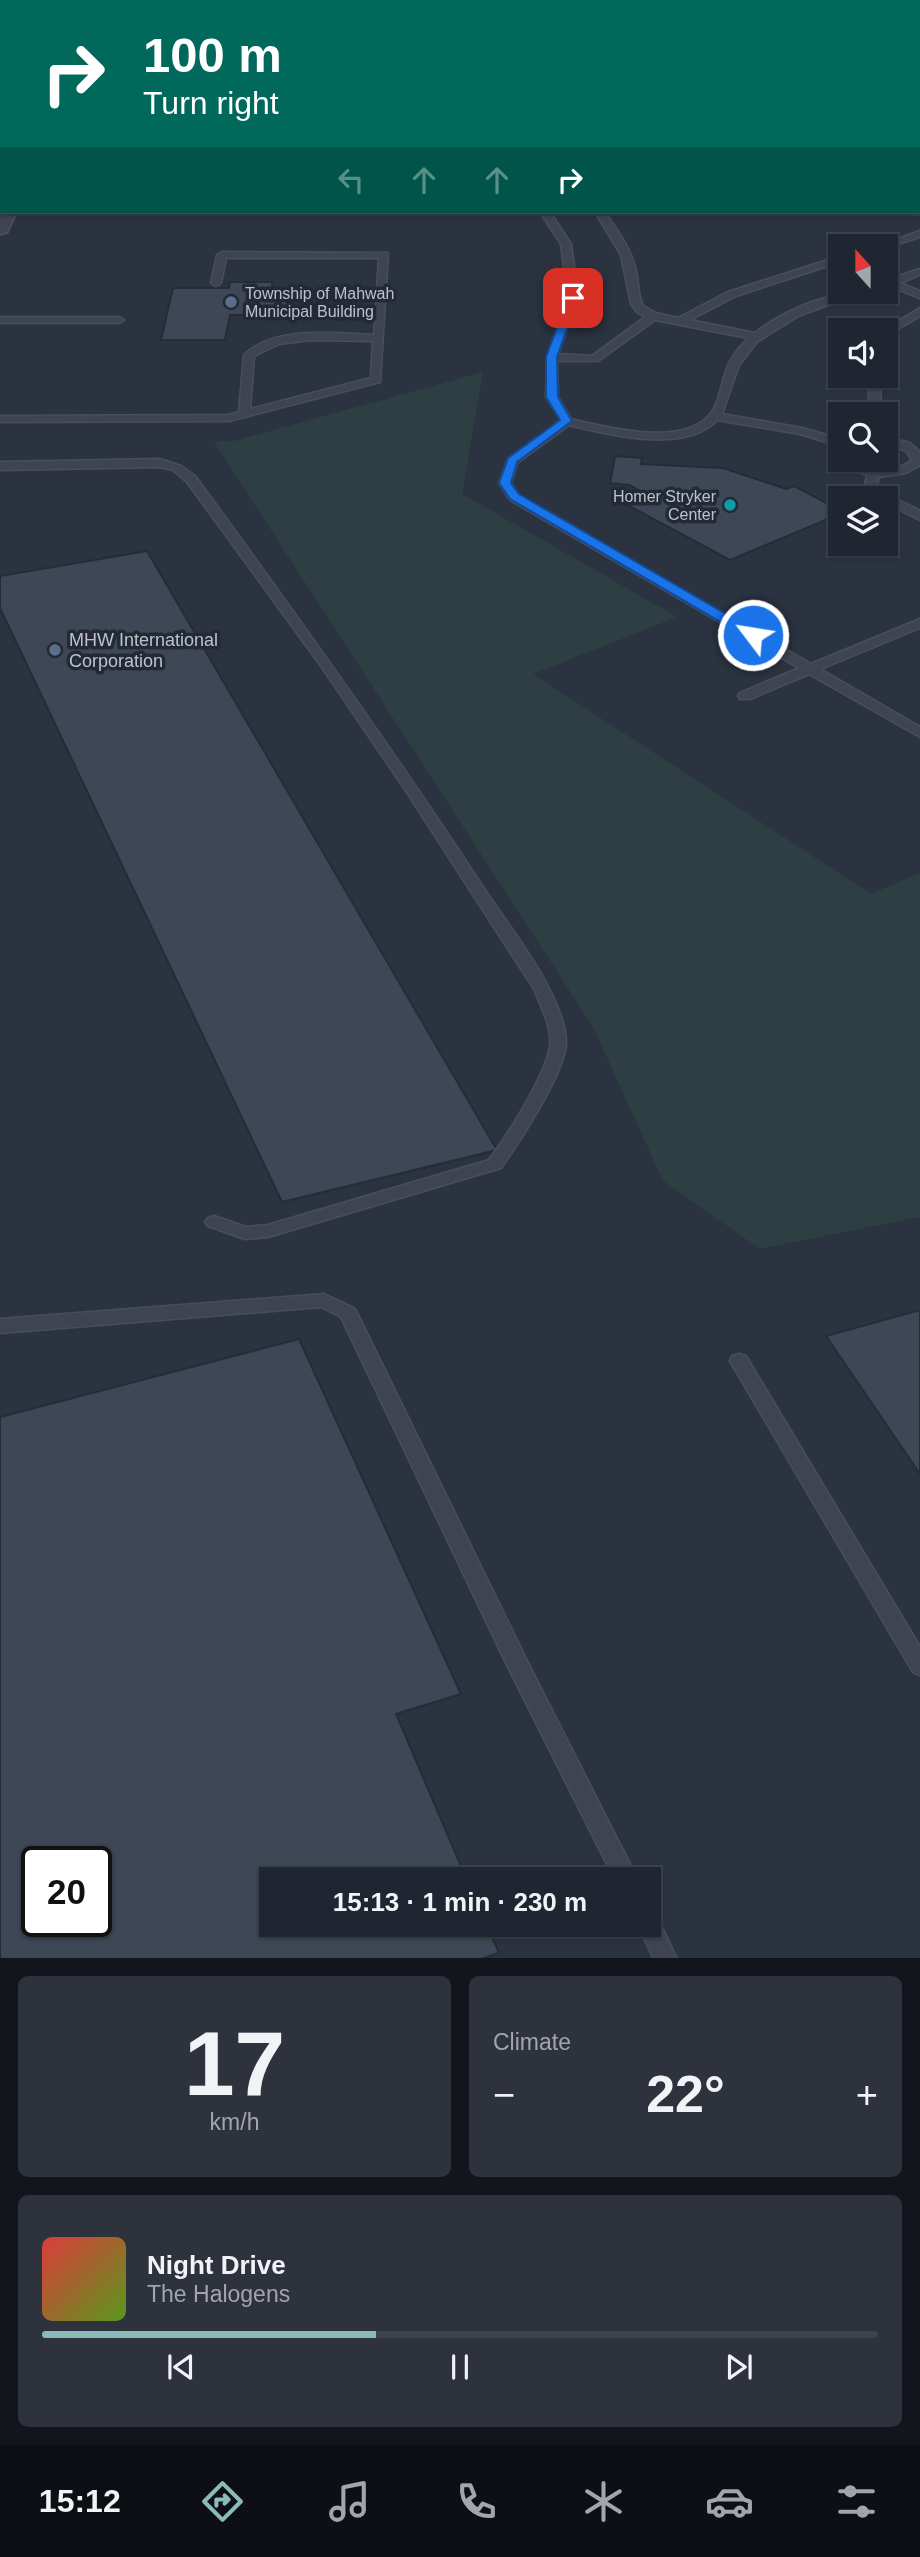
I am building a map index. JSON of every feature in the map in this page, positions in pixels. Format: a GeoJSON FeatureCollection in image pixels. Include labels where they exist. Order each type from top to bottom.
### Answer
{"type":"FeatureCollection","features":[{"type":"Feature","properties":{"kind":"lane"},"geometry":{"type":"LineString","coordinates":[[546,214],[566,244],[573,298],[552,357],[552,397],[566,421],[636,436],[662,436],[695,430],[716,416],[739,354],[786,316],[828,302]]}},
{"type":"Feature","properties":{"kind":"lane"},"geometry":{"type":"LineString","coordinates":[[601,214],[619,242],[631,269],[636,307],[653,316],[758,337]]}},
{"type":"Feature","properties":{"kind":"lane"},"geometry":{"type":"LineString","coordinates":[[898,241],[920,234]]}},
{"type":"Feature","properties":{"kind":"lane"},"geometry":{"type":"LineString","coordinates":[[0,419],[229,418],[376,380],[384,255],[222,255],[216,283]]}},
{"type":"Feature","properties":{"kind":"lane"},"geometry":{"type":"LineString","coordinates":[[680,321],[732,294],[828,263]]}},
{"type":"Feature","properties":{"kind":"lane"},"geometry":{"type":"LineString","coordinates":[[898,280],[920,272]]}},
{"type":"Feature","properties":{"kind":"lane"},"geometry":{"type":"LineString","coordinates":[[898,287],[920,295]]}},
{"type":"Feature","properties":{"kind":"lane"},"geometry":{"type":"LineString","coordinates":[[898,325],[920,311]]}},
{"type":"Feature","properties":{"kind":"lane"},"geometry":{"type":"LineString","coordinates":[[552,357],[594,359],[653,316]]}},
{"type":"Feature","properties":{"kind":"lane"},"geometry":{"type":"LineString","coordinates":[[0,320],[119,320]]}},
{"type":"Feature","properties":{"kind":"lane"},"geometry":{"type":"LineString","coordinates":[[244,414],[249,355],[256,349],[269,344],[318,337],[379,338]]}},
{"type":"Feature","properties":{"kind":"lane"},"geometry":{"type":"LineString","coordinates":[[716,416],[802,431],[828,439]]}},
{"type":"Feature","properties":{"kind":"lane"},"geometry":{"type":"LineString","coordinates":[[566,421],[512,461],[505,483],[514,497],[920,733]]}},
{"type":"Feature","properties":{"kind":"lane"},"geometry":{"type":"LineString","coordinates":[[898,444],[911,448],[918,454],[918,461],[903,471],[898,471]]}},
{"type":"Feature","properties":{"kind":"lane"},"geometry":{"type":"LineString","coordinates":[[0,466],[160,463],[177,468],[191,480],[326,664],[413,790],[542,989],[556,1022],[558,1049],[509,1148],[495,1164],[268,1231],[245,1233],[214,1222]]}},
{"type":"Feature","properties":{"kind":"lane"},"geometry":{"type":"LineString","coordinates":[[874,472],[870,490],[920,516]]}},
{"type":"Feature","properties":{"kind":"lane"},"geometry":{"type":"LineString","coordinates":[[745,696],[920,623]]}},
{"type":"Feature","properties":{"kind":"lane"},"geometry":{"type":"LineString","coordinates":[[0,1326],[324,1300],[348,1313],[518,1665],[619,1867]]}},
{"type":"Feature","properties":{"kind":"lane"},"geometry":{"type":"LineString","coordinates":[[739,1361],[920,1665]]}},
{"type":"Feature","properties":{"kind":"lane"},"geometry":{"type":"LineString","coordinates":[[656,1937],[666,1958]]}},
{"type":"Feature","properties":{"kind":"shaded area"},"geometry":{"type":"Polygon","coordinates":[[[483,372],[462,494],[677,617],[533,674],[871,894],[920,873],[920,1217],[760,1249],[663,1181],[593,1027],[214,442],[234,441],[483,372]]]}},
{"type":"Feature","properties":{"kind":"building","name":"Township of Mahwah Municipal Building"},"geometry":{"type":"Polygon","coordinates":[[[230,282],[273,282],[271,289],[295,289],[291,315],[230,315],[225,340],[161,340],[173,288],[229,288],[230,282]]]}},
{"type":"Feature","properties":{"kind":"building","name":"Homer Stryker Center"},"geometry":{"type":"Polygon","coordinates":[[[615,456],[642,458],[641,464],[723,468],[786,489],[794,486],[828,504],[828,519],[730,560],[620,501],[642,492],[629,485],[610,483],[615,456]]]}},
{"type":"Feature","properties":{"kind":"building"},"geometry":{"type":"Polygon","coordinates":[[[147,551],[497,1150],[282,1202],[0,608],[0,576],[147,551]]]}},
{"type":"Feature","properties":{"kind":"building"},"geometry":{"type":"Polygon","coordinates":[[[920,1310],[920,1474],[826,1336],[920,1310]]]}},
{"type":"Feature","properties":{"kind":"building"},"geometry":{"type":"Polygon","coordinates":[[[299,1339],[461,1694],[396,1714],[461,1867],[259,1867],[259,1937],[492,1937],[499,1953],[484,1958],[0,1958],[0,1417],[299,1339]]]}},
{"type":"Feature","properties":{"kind":"place","name":"Township of Mahwah Municipal Building"},"geometry":{"type":"Point","coordinates":[231,302]}},
{"type":"Feature","properties":{"kind":"place","name":"Homer Stryker Center"},"geometry":{"type":"Point","coordinates":[730,505]}},
{"type":"Feature","properties":{"kind":"place","name":"MHW International Corporation"},"geometry":{"type":"Point","coordinates":[55,650]}},
{"type":"Feature","properties":{"kind":"route"},"geometry":{"type":"LineString","coordinates":[[573,298],[552,357],[552,397],[566,421],[512,461],[505,483],[514,497],[753,635]]}}]}
